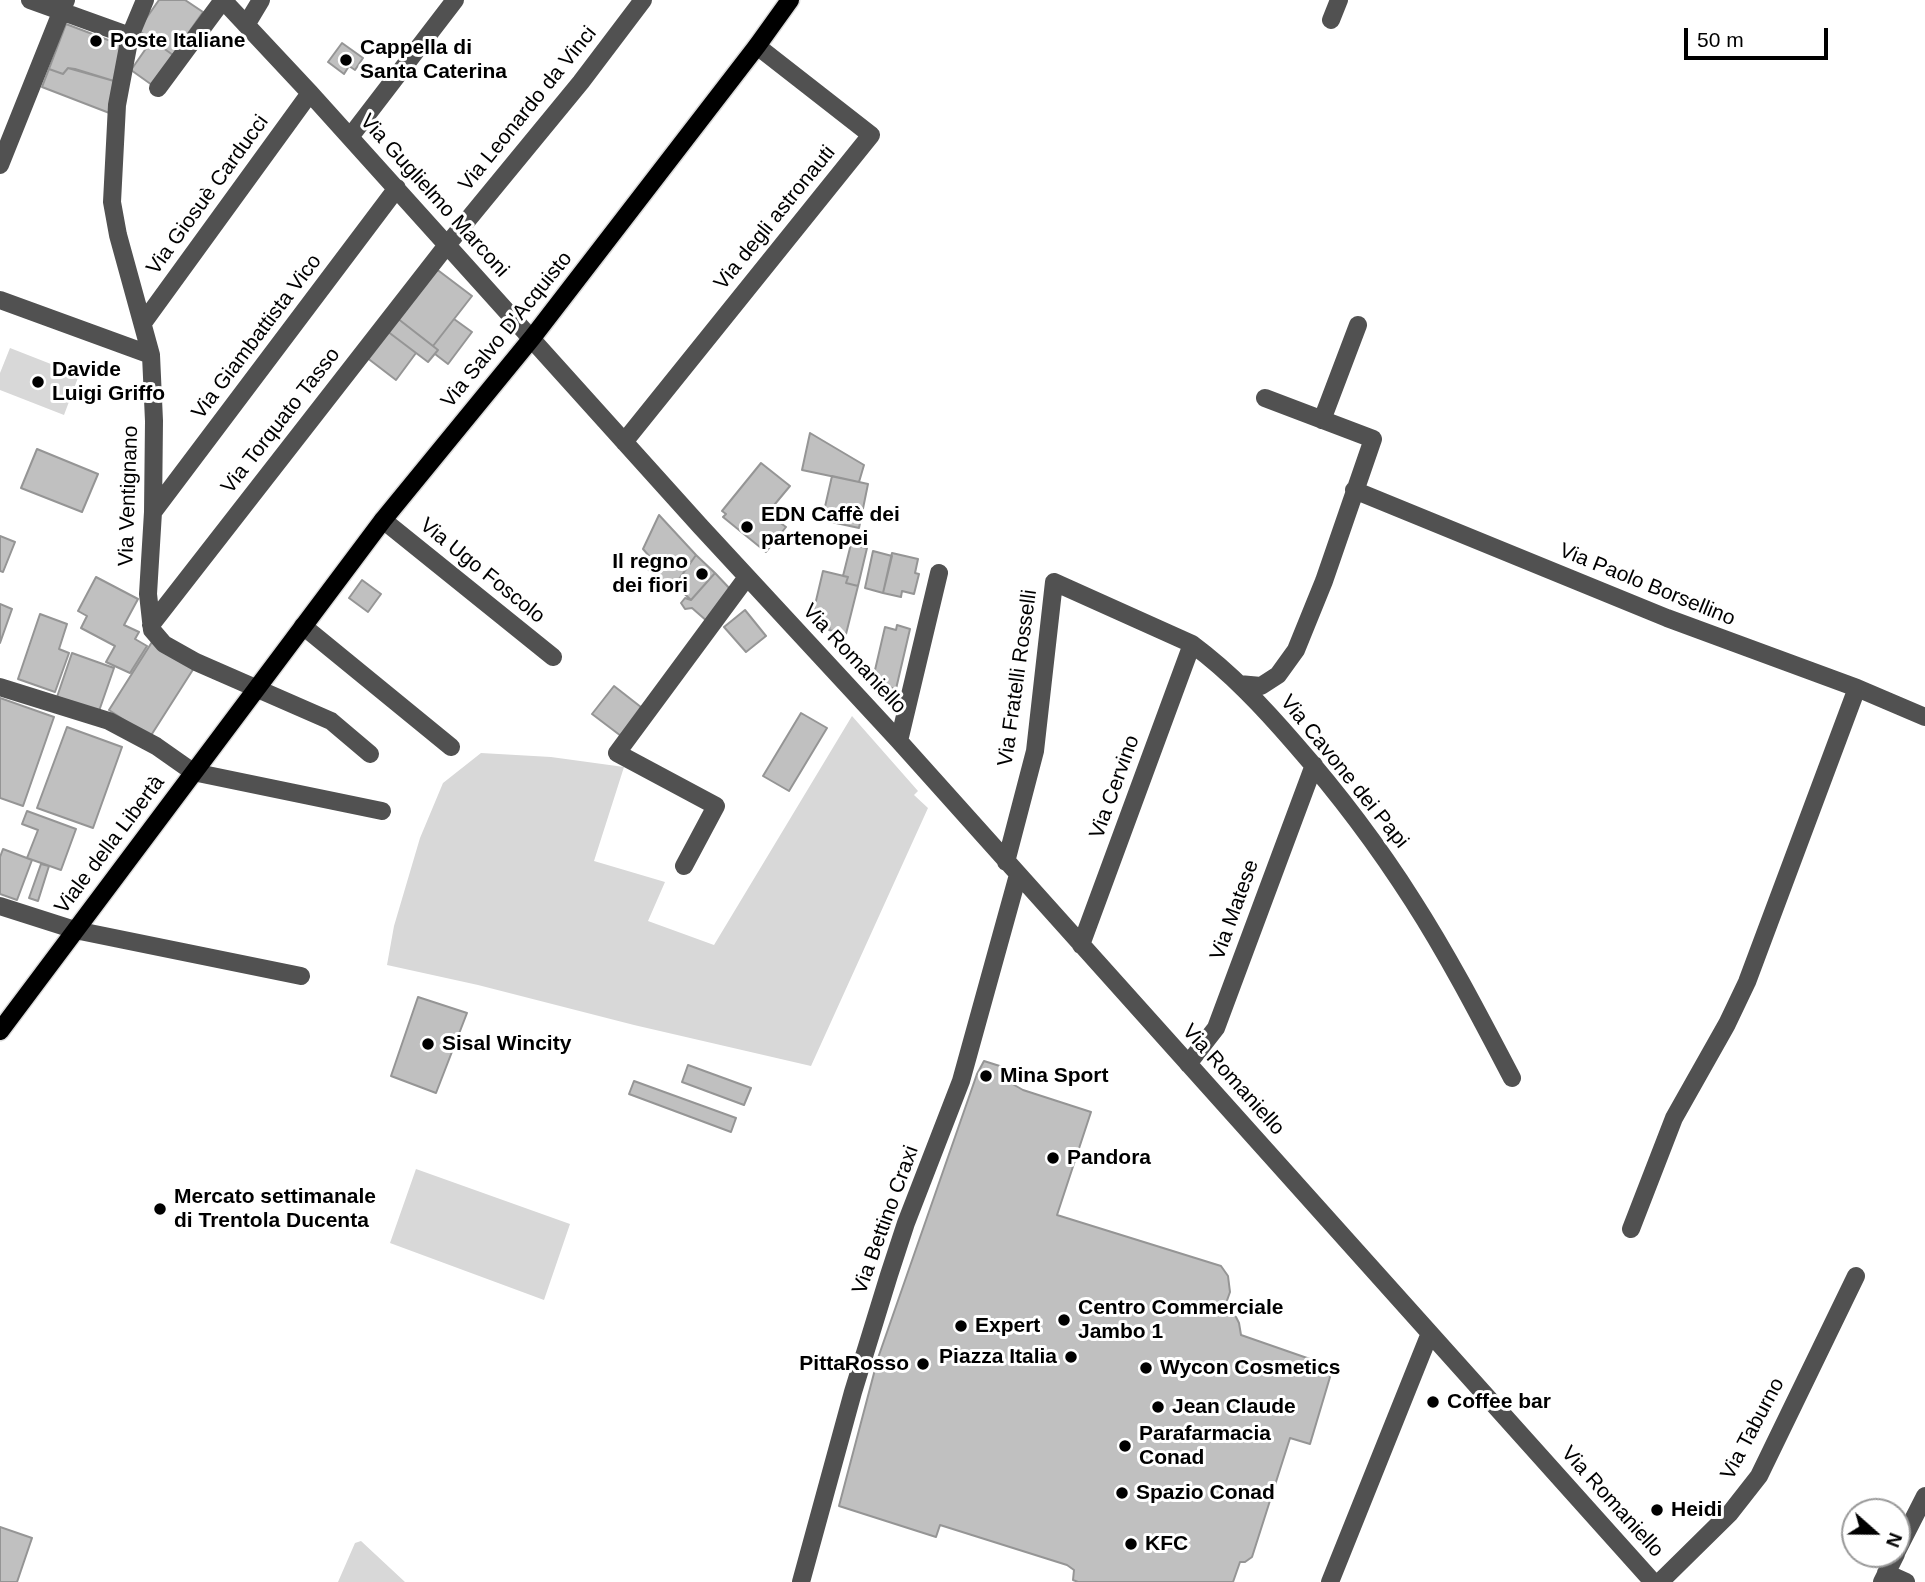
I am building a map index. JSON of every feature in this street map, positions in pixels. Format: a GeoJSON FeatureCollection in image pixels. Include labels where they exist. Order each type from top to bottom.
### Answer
{"type":"FeatureCollection","features":[{"type":"Feature","properties":{"kind":"main road","name":"Via Salvo D'Acquisto"},"geometry":{"type":"LineString","coordinates":[[257,688],[383,520],[532,338],[757,47],[790,0]]}},
{"type":"Feature","properties":{"kind":"main road","name":"Viale della Libertà"},"geometry":{"type":"LineString","coordinates":[[0,1031],[257,688]]}},
{"type":"Feature","properties":{"kind":"street"},"geometry":{"type":"LineString","coordinates":[[30,0],[63,6],[130,36]]}},
{"type":"Feature","properties":{"kind":"street","name":"Via Ventignano"},"geometry":{"type":"LineString","coordinates":[[145,0],[130,36],[117,105],[112,202],[117,235],[151,355],[154,421],[153,512],[148,594],[151,625]]}},
{"type":"Feature","properties":{"kind":"street"},"geometry":{"type":"LineString","coordinates":[[158,88],[223,0]]}},
{"type":"Feature","properties":{"kind":"street","name":"Via Guglielmo Marconi"},"geometry":{"type":"LineString","coordinates":[[223,0],[397,188],[778,611]]}},
{"type":"Feature","properties":{"kind":"street"},"geometry":{"type":"LineString","coordinates":[[246,25],[261,0]]}},
{"type":"Feature","properties":{"kind":"street"},"geometry":{"type":"LineString","coordinates":[[350,137],[455,0]]}},
{"type":"Feature","properties":{"kind":"street","name":"Via Leonardo da Vinci"},"geometry":{"type":"LineString","coordinates":[[447,245],[581,82],[643,0]]}},
{"type":"Feature","properties":{"kind":"street"},"geometry":{"type":"LineString","coordinates":[[1331,20],[1339,0]]}},
{"type":"Feature","properties":{"kind":"street"},"geometry":{"type":"LineString","coordinates":[[0,165],[63,6]]}},
{"type":"Feature","properties":{"kind":"street","name":"Via degli astronauti"},"geometry":{"type":"LineString","coordinates":[[624,442],[871,135],[757,47]]}},
{"type":"Feature","properties":{"kind":"street","name":"Via Giosuè Carducci"},"geometry":{"type":"LineString","coordinates":[[143,323],[310,93]]}},
{"type":"Feature","properties":{"kind":"street","name":"Via Giambattista Vico"},"geometry":{"type":"LineString","coordinates":[[153,512],[397,188]]}},
{"type":"Feature","properties":{"kind":"street","name":"Via Torquato Tasso"},"geometry":{"type":"LineString","coordinates":[[151,625],[447,245]]}},
{"type":"Feature","properties":{"kind":"street"},"geometry":{"type":"LineString","coordinates":[[0,300],[151,355]]}},
{"type":"Feature","properties":{"kind":"street"},"geometry":{"type":"LineString","coordinates":[[1322,420],[1358,325]]}},
{"type":"Feature","properties":{"kind":"street"},"geometry":{"type":"LineString","coordinates":[[1239,684],[1261,686],[1278,675],[1296,650],[1324,581],[1353,490],[1373,439],[1265,398]]}},
{"type":"Feature","properties":{"kind":"street","name":"Via Paolo Borsellino"},"geometry":{"type":"LineString","coordinates":[[1353,490],[1720,639],[1857,688],[1925,717]]}},
{"type":"Feature","properties":{"kind":"street","name":"Via Ugo Foscolo"},"geometry":{"type":"LineString","coordinates":[[383,520],[553,657]]}},
{"type":"Feature","properties":{"kind":"street"},"geometry":{"type":"LineString","coordinates":[[899,741],[939,573]]}},
{"type":"Feature","properties":{"kind":"street"},"geometry":{"type":"LineString","coordinates":[[684,866],[716,806],[617,753],[747,577]]}},
{"type":"Feature","properties":{"kind":"street","name":"Via Cavone dei Papi"},"geometry":{"type":"LineString","coordinates":[[1055,582],[1192,644],[1239,684],[1314,765],[1384,856],[1415,904],[1512,1078]]}},
{"type":"Feature","properties":{"kind":"street","name":"Via Fratelli Rosselli"},"geometry":{"type":"LineString","coordinates":[[1012,868],[1035,751],[1055,582]]}},
{"type":"Feature","properties":{"kind":"street","name":"Via Romaniello"},"geometry":{"type":"LineString","coordinates":[[778,611],[899,741],[1650,1580]]}},
{"type":"Feature","properties":{"kind":"street"},"geometry":{"type":"LineString","coordinates":[[151,625],[164,644],[197,662],[331,721],[370,754]]}},
{"type":"Feature","properties":{"kind":"street"},"geometry":{"type":"LineString","coordinates":[[303,626],[451,747]]}},
{"type":"Feature","properties":{"kind":"street","name":"Via Cervino"},"geometry":{"type":"LineString","coordinates":[[1081,945],[1192,644]]}},
{"type":"Feature","properties":{"kind":"street"},"geometry":{"type":"LineString","coordinates":[[0,687],[109,721],[156,747],[193,772],[382,811]]}},
{"type":"Feature","properties":{"kind":"street"},"geometry":{"type":"LineString","coordinates":[[1631,1229],[1674,1118],[1727,1024],[1747,982],[1857,688]]}},
{"type":"Feature","properties":{"kind":"street","name":"Via Matese"},"geometry":{"type":"LineString","coordinates":[[1188,1065],[1216,1028],[1314,765]]}},
{"type":"Feature","properties":{"kind":"street","name":"Via Bettino Craxi"},"geometry":{"type":"LineString","coordinates":[[801,1582],[853,1392],[905,1223],[961,1081],[1012,868]]}},
{"type":"Feature","properties":{"kind":"street"},"geometry":{"type":"LineString","coordinates":[[0,906],[75,930],[301,976]]}},
{"type":"Feature","properties":{"kind":"street","name":"Via Taburno"},"geometry":{"type":"LineString","coordinates":[[1650,1580],[1730,1513],[1759,1476],[1857,1276]]}},
{"type":"Feature","properties":{"kind":"street"},"geometry":{"type":"LineString","coordinates":[[1330,1582],[1430,1333]]}},
{"type":"Feature","properties":{"kind":"street"},"geometry":{"type":"LineString","coordinates":[[1911,1524],[1925,1496]]}},
{"type":"Feature","properties":{"kind":"street"},"geometry":{"type":"LineString","coordinates":[[1884,1578],[1906,1582]]}},
{"type":"Feature","properties":{"kind":"shaded area","name":"Davide Luigi Griffo"},"geometry":{"type":"Polygon","coordinates":[[[10,348],[79,375],[64,415],[0,390],[0,373],[10,348]]]}},
{"type":"Feature","properties":{"kind":"shaded area"},"geometry":{"type":"Polygon","coordinates":[[[852,716],[918,791],[914,795],[928,808],[811,1066],[387,965],[394,926],[420,838],[443,783],[481,753],[551,757],[624,767],[594,861],[665,882],[648,921],[714,945],[852,716]]]}},
{"type":"Feature","properties":{"kind":"shaded area"},"geometry":{"type":"Polygon","coordinates":[[[416,1169],[570,1224],[544,1300],[390,1243],[416,1169]]]}},
{"type":"Feature","properties":{"kind":"shaded area"},"geometry":{"type":"Polygon","coordinates":[[[361,1541],[405,1582],[338,1582],[355,1543],[361,1541]]]}},
{"type":"Feature","properties":{"kind":"building"},"geometry":{"type":"Polygon","coordinates":[[[159,0],[185,0],[203,12],[173,55],[138,30],[159,0]]]}},
{"type":"Feature","properties":{"kind":"building"},"geometry":{"type":"Polygon","coordinates":[[[66,24],[124,46],[114,81],[75,69],[68,68],[63,74],[49,69],[66,24]]]}},
{"type":"Feature","properties":{"kind":"building"},"geometry":{"type":"Polygon","coordinates":[[[146,36],[173,55],[152,85],[131,70],[147,47],[142,43],[146,36]]]}},
{"type":"Feature","properties":{"kind":"building","name":"Cappella di Santa Caterina"},"geometry":{"type":"Polygon","coordinates":[[[342,43],[363,58],[355,70],[349,66],[344,74],[328,62],[342,43]]]}},
{"type":"Feature","properties":{"kind":"building"},"geometry":{"type":"Polygon","coordinates":[[[68,68],[114,81],[112,114],[42,87],[49,69],[63,74],[68,68]]]}},
{"type":"Feature","properties":{"kind":"building"},"geometry":{"type":"Polygon","coordinates":[[[435,268],[472,296],[433,346],[397,318],[435,268]]]}},
{"type":"Feature","properties":{"kind":"building"},"geometry":{"type":"Polygon","coordinates":[[[397,318],[438,350],[428,362],[387,331],[397,318]]]}},
{"type":"Feature","properties":{"kind":"building"},"geometry":{"type":"Polygon","coordinates":[[[454,319],[472,332],[448,364],[435,354],[438,350],[433,346],[454,319]]]}},
{"type":"Feature","properties":{"kind":"building"},"geometry":{"type":"Polygon","coordinates":[[[387,331],[416,353],[396,380],[366,357],[387,331]]]}},
{"type":"Feature","properties":{"kind":"building"},"geometry":{"type":"Polygon","coordinates":[[[810,433],[864,465],[859,482],[802,470],[810,433]]]}},
{"type":"Feature","properties":{"kind":"building"},"geometry":{"type":"Polygon","coordinates":[[[37,449],[98,474],[82,512],[21,488],[37,449]]]}},
{"type":"Feature","properties":{"kind":"building"},"geometry":{"type":"Polygon","coordinates":[[[761,463],[790,486],[775,504],[785,512],[778,521],[786,527],[766,552],[723,517],[726,514],[722,511],[761,463]]]}},
{"type":"Feature","properties":{"kind":"building"},"geometry":{"type":"Polygon","coordinates":[[[832,476],[868,484],[859,528],[822,520],[832,476]]]}},
{"type":"Feature","properties":{"kind":"building"},"geometry":{"type":"Polygon","coordinates":[[[659,515],[696,555],[672,589],[644,566],[650,557],[643,549],[659,515]]]}},
{"type":"Feature","properties":{"kind":"building"},"geometry":{"type":"Polygon","coordinates":[[[0,536],[15,542],[3,572],[0,571],[0,536]]]}},
{"type":"Feature","properties":{"kind":"building"},"geometry":{"type":"Polygon","coordinates":[[[851,544],[867,548],[858,586],[846,583],[848,577],[843,576],[851,544]]]}},
{"type":"Feature","properties":{"kind":"building"},"geometry":{"type":"Polygon","coordinates":[[[873,551],[892,556],[883,593],[865,588],[873,551]]]}},
{"type":"Feature","properties":{"kind":"building"},"geometry":{"type":"Polygon","coordinates":[[[892,553],[918,559],[915,573],[919,574],[914,594],[902,591],[901,597],[883,593],[892,553]]]}},
{"type":"Feature","properties":{"kind":"building"},"geometry":{"type":"Polygon","coordinates":[[[696,555],[715,573],[691,600],[675,585],[696,555]]]}},
{"type":"Feature","properties":{"kind":"building"},"geometry":{"type":"Polygon","coordinates":[[[823,571],[848,577],[846,583],[858,586],[846,634],[829,630],[830,626],[811,622],[823,571]]]}},
{"type":"Feature","properties":{"kind":"building"},"geometry":{"type":"Polygon","coordinates":[[[715,573],[731,590],[708,622],[692,608],[685,609],[681,603],[685,598],[691,600],[715,573]]]}},
{"type":"Feature","properties":{"kind":"building"},"geometry":{"type":"Polygon","coordinates":[[[96,577],[138,599],[124,625],[139,632],[135,639],[147,646],[130,673],[106,662],[115,646],[81,628],[87,616],[78,611],[96,577]]]}},
{"type":"Feature","properties":{"kind":"building"},"geometry":{"type":"Polygon","coordinates":[[[362,580],[381,594],[368,612],[349,598],[362,580]]]}},
{"type":"Feature","properties":{"kind":"building"},"geometry":{"type":"Polygon","coordinates":[[[0,604],[12,609],[0,643],[0,604]]]}},
{"type":"Feature","properties":{"kind":"building"},"geometry":{"type":"Polygon","coordinates":[[[745,610],[766,636],[746,652],[724,627],[745,610]]]}},
{"type":"Feature","properties":{"kind":"building"},"geometry":{"type":"Polygon","coordinates":[[[40,614],[67,624],[59,649],[69,653],[55,692],[18,679],[40,614]]]}},
{"type":"Feature","properties":{"kind":"building"},"geometry":{"type":"Polygon","coordinates":[[[897,625],[910,629],[896,689],[872,683],[885,627],[896,630],[897,625]]]}},
{"type":"Feature","properties":{"kind":"building"},"geometry":{"type":"Polygon","coordinates":[[[152,642],[194,668],[150,737],[109,710],[152,642]]]}},
{"type":"Feature","properties":{"kind":"building"},"geometry":{"type":"Polygon","coordinates":[[[72,653],[114,668],[99,711],[57,697],[72,653]]]}},
{"type":"Feature","properties":{"kind":"building"},"geometry":{"type":"Polygon","coordinates":[[[614,686],[646,711],[625,739],[592,714],[614,686]]]}},
{"type":"Feature","properties":{"kind":"building"},"geometry":{"type":"Polygon","coordinates":[[[0,698],[54,717],[23,806],[0,798],[0,698]]]}},
{"type":"Feature","properties":{"kind":"building"},"geometry":{"type":"Polygon","coordinates":[[[801,713],[827,728],[789,791],[763,776],[801,713]]]}},
{"type":"Feature","properties":{"kind":"building"},"geometry":{"type":"Polygon","coordinates":[[[67,727],[122,747],[93,828],[37,808],[67,727]]]}},
{"type":"Feature","properties":{"kind":"building"},"geometry":{"type":"Polygon","coordinates":[[[27,811],[76,829],[61,870],[27,858],[38,830],[22,824],[27,811]]]}},
{"type":"Feature","properties":{"kind":"building"},"geometry":{"type":"Polygon","coordinates":[[[3,849],[32,860],[17,900],[0,894],[0,857],[3,849]]]}},
{"type":"Feature","properties":{"kind":"building"},"geometry":{"type":"Polygon","coordinates":[[[41,864],[49,866],[38,901],[29,898],[41,864]]]}},
{"type":"Feature","properties":{"kind":"building","name":"Sisal Wincity"},"geometry":{"type":"Polygon","coordinates":[[[418,997],[467,1013],[436,1093],[391,1076],[418,997]]]}},
{"type":"Feature","properties":{"kind":"building","name":"Centro Commerciale Jambo 1"},"geometry":{"type":"Polygon","coordinates":[[[984,1061],[1006,1068],[1002,1078],[1023,1090],[1091,1112],[1057,1215],[1221,1266],[1228,1276],[1230,1292],[1224,1309],[1236,1317],[1241,1335],[1333,1367],[1310,1444],[1290,1438],[1252,1557],[1240,1562],[1233,1582],[1078,1582],[1073,1580],[1074,1570],[1067,1565],[940,1525],[936,1537],[839,1506],[878,1358],[977,1074],[984,1061]]]}},
{"type":"Feature","properties":{"kind":"building"},"geometry":{"type":"Polygon","coordinates":[[[688,1065],[751,1088],[744,1105],[682,1082],[688,1065]]]}},
{"type":"Feature","properties":{"kind":"building"},"geometry":{"type":"Polygon","coordinates":[[[634,1081],[736,1118],[731,1132],[629,1094],[634,1081]]]}},
{"type":"Feature","properties":{"kind":"building"},"geometry":{"type":"Polygon","coordinates":[[[0,1527],[32,1538],[17,1582],[0,1582],[0,1527]]]}},
{"type":"Feature","properties":{"kind":"place","name":"Poste Italiane"},"geometry":{"type":"Point","coordinates":[96,41]}},
{"type":"Feature","properties":{"kind":"place","name":"Cappella di Santa Caterina"},"geometry":{"type":"Point","coordinates":[346,60]}},
{"type":"Feature","properties":{"kind":"place","name":"Davide Luigi Griffo"},"geometry":{"type":"Point","coordinates":[38,382]}},
{"type":"Feature","properties":{"kind":"place","name":"EDN Caffè dei partenopei"},"geometry":{"type":"Point","coordinates":[747,527]}},
{"type":"Feature","properties":{"kind":"place","name":"Il regno dei fiori"},"geometry":{"type":"Point","coordinates":[702,574]}},
{"type":"Feature","properties":{"kind":"place","name":"Sisal Wincity"},"geometry":{"type":"Point","coordinates":[428,1044]}},
{"type":"Feature","properties":{"kind":"place","name":"Mina Sport"},"geometry":{"type":"Point","coordinates":[986,1076]}},
{"type":"Feature","properties":{"kind":"place","name":"Pandora"},"geometry":{"type":"Point","coordinates":[1053,1158]}},
{"type":"Feature","properties":{"kind":"place","name":"Mercato settimanale di Trentola Ducenta"},"geometry":{"type":"Point","coordinates":[160,1209]}},
{"type":"Feature","properties":{"kind":"place","name":"Centro Commerciale Jambo 1"},"geometry":{"type":"Point","coordinates":[1064,1320]}},
{"type":"Feature","properties":{"kind":"place","name":"Expert"},"geometry":{"type":"Point","coordinates":[961,1326]}},
{"type":"Feature","properties":{"kind":"place","name":"Piazza Italia"},"geometry":{"type":"Point","coordinates":[1071,1357]}},
{"type":"Feature","properties":{"kind":"place","name":"PittaRosso"},"geometry":{"type":"Point","coordinates":[923,1364]}},
{"type":"Feature","properties":{"kind":"place","name":"Wycon Cosmetics"},"geometry":{"type":"Point","coordinates":[1146,1368]}},
{"type":"Feature","properties":{"kind":"place","name":"Coffee bar"},"geometry":{"type":"Point","coordinates":[1433,1402]}},
{"type":"Feature","properties":{"kind":"place","name":"Jean Claude"},"geometry":{"type":"Point","coordinates":[1158,1407]}},
{"type":"Feature","properties":{"kind":"place","name":"Parafarmacia Conad"},"geometry":{"type":"Point","coordinates":[1125,1446]}},
{"type":"Feature","properties":{"kind":"place","name":"Spazio Conad"},"geometry":{"type":"Point","coordinates":[1122,1493]}},
{"type":"Feature","properties":{"kind":"place","name":"Heidi"},"geometry":{"type":"Point","coordinates":[1657,1510]}},
{"type":"Feature","properties":{"kind":"place","name":"KFC"},"geometry":{"type":"Point","coordinates":[1131,1544]}}]}
